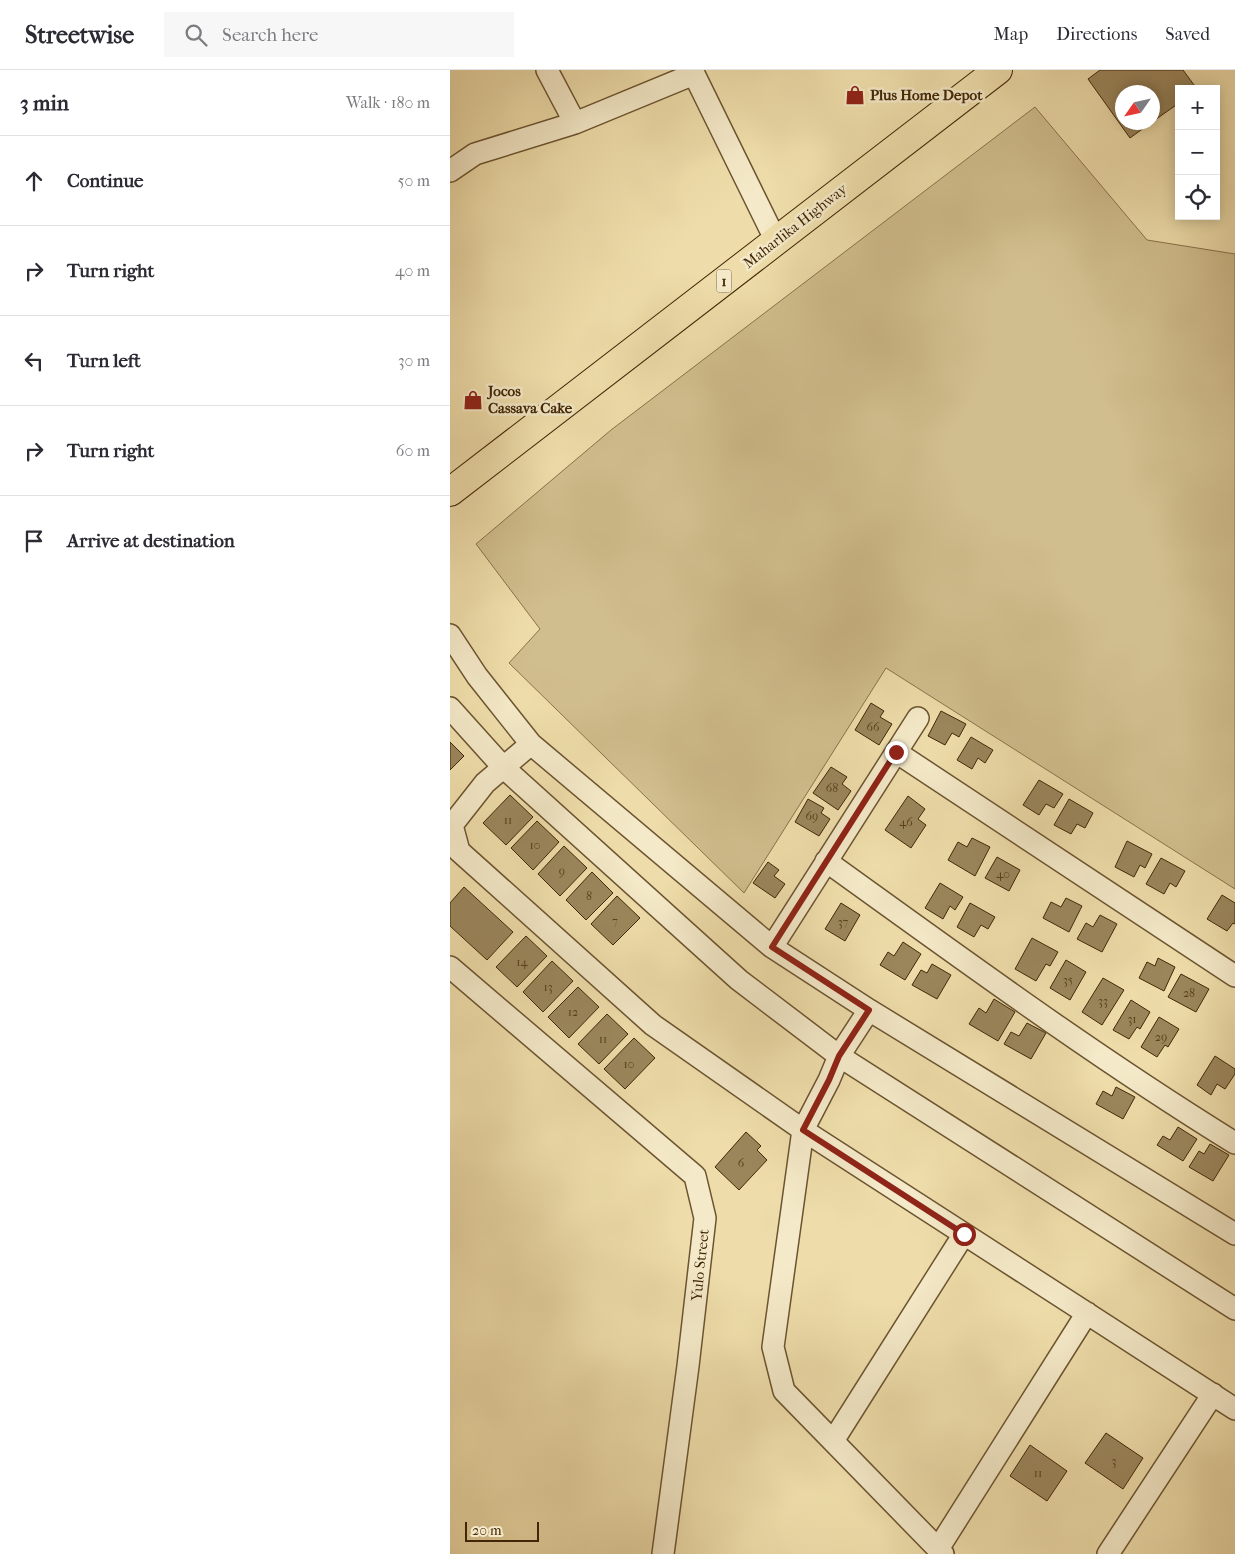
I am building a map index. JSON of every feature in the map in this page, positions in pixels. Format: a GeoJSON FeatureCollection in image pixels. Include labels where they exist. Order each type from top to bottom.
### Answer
{"type":"FeatureCollection","features":[{"type":"Feature","properties":{"kind":"highway","name":"Maharlika Highway"},"geometry":{"type":"LineString","coordinates":[[450,492],[998,70]]}},
{"type":"Feature","properties":{"kind":"street"},"geometry":{"type":"LineString","coordinates":[[547,70],[575,123]]}},
{"type":"Feature","properties":{"kind":"street"},"geometry":{"type":"LineString","coordinates":[[450,171],[475,154],[575,123],[694,74],[776,241]]}},
{"type":"Feature","properties":{"kind":"street"},"geometry":{"type":"LineString","coordinates":[[450,635],[477,676],[531,744],[772,947],[869,1010],[1235,1234]]}},
{"type":"Feature","properties":{"kind":"street"},"geometry":{"type":"LineString","coordinates":[[450,708],[503,767],[739,980],[839,1056],[1235,1309]]}},
{"type":"Feature","properties":{"kind":"street"},"geometry":{"type":"LineString","coordinates":[[772,947],[918,718]]}},
{"type":"Feature","properties":{"kind":"street"},"geometry":{"type":"LineString","coordinates":[[531,744],[485,783],[452,825],[459,851],[653,1025],[803,1130],[1235,1409]]}},
{"type":"Feature","properties":{"kind":"street"},"geometry":{"type":"LineString","coordinates":[[896,752],[1235,976]]}},
{"type":"Feature","properties":{"kind":"street"},"geometry":{"type":"LineString","coordinates":[[826,861],[1006,991],[1170,1103],[1235,1143]]}},
{"type":"Feature","properties":{"kind":"street","name":"Yulo Street"},"geometry":{"type":"LineString","coordinates":[[450,967],[695,1176],[705,1218],[663,1554]]}},
{"type":"Feature","properties":{"kind":"street"},"geometry":{"type":"LineString","coordinates":[[869,1010],[839,1056],[829,1080],[803,1130],[773,1347],[784,1391],[941,1552],[1087,1313]]}},
{"type":"Feature","properties":{"kind":"street"},"geometry":{"type":"LineString","coordinates":[[833,1441],[964,1234]]}},
{"type":"Feature","properties":{"kind":"street"},"geometry":{"type":"LineString","coordinates":[[1108,1554],[1214,1394]]}},
{"type":"Feature","properties":{"kind":"shaded area"},"geometry":{"type":"Polygon","coordinates":[[[1035,107],[1147,240],[1235,254],[1235,889],[886,668],[744,893],[509,663],[540,629],[476,544],[611,430],[1035,107]]]}},
{"type":"Feature","properties":{"kind":"building"},"geometry":{"type":"Polygon","coordinates":[[[1100,70],[1183,70],[1194,85],[1175,85],[1175,106],[1160,117],[1160,85],[1115,85],[1115,117],[1088,79],[1100,70]]]}},
{"type":"Feature","properties":{"kind":"building"},"geometry":{"type":"Polygon","coordinates":[[[1124,130],[1141,130],[1130,138],[1124,130]]]}},
{"type":"Feature","properties":{"kind":"building"},"geometry":{"type":"Polygon","coordinates":[[[871,703],[884,711],[880,717],[892,724],[879,745],[855,730],[871,703]]]}},
{"type":"Feature","properties":{"kind":"building"},"geometry":{"type":"Polygon","coordinates":[[[941,711],[966,724],[959,737],[952,733],[945,745],[928,736],[941,711]]]}},
{"type":"Feature","properties":{"kind":"building"},"geometry":{"type":"Polygon","coordinates":[[[971,737],[993,750],[985,763],[978,758],[972,769],[957,760],[971,737]]]}},
{"type":"Feature","properties":{"kind":"building"},"geometry":{"type":"Polygon","coordinates":[[[450,742],[464,756],[450,770],[450,742]]]}},
{"type":"Feature","properties":{"kind":"building"},"geometry":{"type":"Polygon","coordinates":[[[831,767],[847,777],[842,784],[851,791],[838,810],[813,793],[831,767]]]}},
{"type":"Feature","properties":{"kind":"building"},"geometry":{"type":"Polygon","coordinates":[[[1039,780],[1063,794],[1054,808],[1046,804],[1039,815],[1023,805],[1039,780]]]}},
{"type":"Feature","properties":{"kind":"building"},"geometry":{"type":"Polygon","coordinates":[[[510,795],[533,817],[506,845],[483,823],[510,795]]]}},
{"type":"Feature","properties":{"kind":"building"},"geometry":{"type":"Polygon","coordinates":[[[908,796],[925,809],[918,819],[926,825],[911,848],[885,830],[908,796]]]}},
{"type":"Feature","properties":{"kind":"building"},"geometry":{"type":"Polygon","coordinates":[[[808,799],[824,808],[821,813],[830,819],[819,836],[795,822],[808,799]]]}},
{"type":"Feature","properties":{"kind":"building"},"geometry":{"type":"Polygon","coordinates":[[[1069,799],[1093,813],[1085,828],[1077,824],[1071,834],[1054,825],[1069,799]]]}},
{"type":"Feature","properties":{"kind":"building"},"geometry":{"type":"Polygon","coordinates":[[[537,821],[559,842],[533,870],[511,848],[537,821]]]}},
{"type":"Feature","properties":{"kind":"building"},"geometry":{"type":"Polygon","coordinates":[[[972,838],[990,847],[975,876],[948,860],[958,842],[967,847],[972,838]]]}},
{"type":"Feature","properties":{"kind":"building"},"geometry":{"type":"Polygon","coordinates":[[[1127,841],[1152,854],[1145,868],[1140,865],[1134,877],[1115,867],[1127,841]]]}},
{"type":"Feature","properties":{"kind":"building"},"geometry":{"type":"Polygon","coordinates":[[[564,846],[587,868],[560,896],[538,874],[564,846]]]}},
{"type":"Feature","properties":{"kind":"building"},"geometry":{"type":"Polygon","coordinates":[[[997,857],[1020,870],[1009,891],[985,878],[997,857]]]}},
{"type":"Feature","properties":{"kind":"building"},"geometry":{"type":"Polygon","coordinates":[[[1161,858],[1185,871],[1176,887],[1170,883],[1164,894],[1146,884],[1161,858]]]}},
{"type":"Feature","properties":{"kind":"building"},"geometry":{"type":"Polygon","coordinates":[[[768,862],[779,870],[774,876],[785,884],[775,898],[753,883],[768,862]]]}},
{"type":"Feature","properties":{"kind":"building"},"geometry":{"type":"Polygon","coordinates":[[[592,872],[613,893],[586,920],[566,900],[592,872]]]}},
{"type":"Feature","properties":{"kind":"building"},"geometry":{"type":"Polygon","coordinates":[[[940,883],[963,897],[955,910],[950,906],[943,919],[925,908],[940,883]]]}},
{"type":"Feature","properties":{"kind":"building"},"geometry":{"type":"Polygon","coordinates":[[[464,887],[513,932],[487,960],[450,926],[450,903],[464,887]]]}},
{"type":"Feature","properties":{"kind":"building"},"geometry":{"type":"Polygon","coordinates":[[[1222,895],[1235,903],[1235,924],[1233,923],[1227,931],[1207,919],[1222,895]]]}},
{"type":"Feature","properties":{"kind":"building"},"geometry":{"type":"Polygon","coordinates":[[[617,896],[640,918],[613,945],[591,924],[617,896]]]}},
{"type":"Feature","properties":{"kind":"building"},"geometry":{"type":"Polygon","coordinates":[[[1066,898],[1082,906],[1069,932],[1043,918],[1051,902],[1061,907],[1066,898]]]}},
{"type":"Feature","properties":{"kind":"building"},"geometry":{"type":"Polygon","coordinates":[[[841,903],[860,915],[845,941],[825,929],[841,903]]]}},
{"type":"Feature","properties":{"kind":"building"},"geometry":{"type":"Polygon","coordinates":[[[970,903],[995,917],[988,929],[981,925],[974,937],[957,927],[970,903]]]}},
{"type":"Feature","properties":{"kind":"building"},"geometry":{"type":"Polygon","coordinates":[[[1100,915],[1117,924],[1102,952],[1077,939],[1086,923],[1093,927],[1100,915]]]}},
{"type":"Feature","properties":{"kind":"building"},"geometry":{"type":"Polygon","coordinates":[[[526,936],[547,956],[517,987],[496,967],[526,936]]]}},
{"type":"Feature","properties":{"kind":"building"},"geometry":{"type":"Polygon","coordinates":[[[1032,938],[1058,952],[1050,966],[1046,964],[1036,981],[1015,969],[1032,938]]]}},
{"type":"Feature","properties":{"kind":"building"},"geometry":{"type":"Polygon","coordinates":[[[903,942],[921,954],[905,980],[880,965],[888,952],[894,956],[903,942]]]}},
{"type":"Feature","properties":{"kind":"building"},"geometry":{"type":"Polygon","coordinates":[[[1158,958],[1175,967],[1164,991],[1139,978],[1147,962],[1155,966],[1158,958]]]}},
{"type":"Feature","properties":{"kind":"building"},"geometry":{"type":"Polygon","coordinates":[[[1066,960],[1086,972],[1070,1000],[1050,988],[1066,960]]]}},
{"type":"Feature","properties":{"kind":"building"},"geometry":{"type":"Polygon","coordinates":[[[552,961],[573,981],[543,1012],[523,992],[552,961]]]}},
{"type":"Feature","properties":{"kind":"building"},"geometry":{"type":"Polygon","coordinates":[[[932,964],[951,975],[937,999],[912,985],[921,970],[927,973],[932,964]]]}},
{"type":"Feature","properties":{"kind":"building"},"geometry":{"type":"Polygon","coordinates":[[[1181,974],[1209,989],[1196,1012],[1168,997],[1181,974]]]}},
{"type":"Feature","properties":{"kind":"building"},"geometry":{"type":"Polygon","coordinates":[[[1103,978],[1124,990],[1102,1025],[1082,1012],[1103,978]]]}},
{"type":"Feature","properties":{"kind":"building"},"geometry":{"type":"Polygon","coordinates":[[[578,987],[599,1007],[569,1038],[548,1017],[578,987]]]}},
{"type":"Feature","properties":{"kind":"building"},"geometry":{"type":"Polygon","coordinates":[[[994,999],[1015,1012],[998,1041],[969,1024],[979,1008],[986,1013],[994,999]]]}},
{"type":"Feature","properties":{"kind":"building"},"geometry":{"type":"Polygon","coordinates":[[[1131,1000],[1150,1012],[1140,1029],[1137,1027],[1129,1039],[1113,1030],[1131,1000]]]}},
{"type":"Feature","properties":{"kind":"building"},"geometry":{"type":"Polygon","coordinates":[[[607,1014],[628,1034],[599,1064],[578,1044],[607,1014]]]}},
{"type":"Feature","properties":{"kind":"building"},"geometry":{"type":"Polygon","coordinates":[[[1159,1017],[1179,1029],[1168,1047],[1165,1045],[1157,1057],[1141,1047],[1159,1017]]]}},
{"type":"Feature","properties":{"kind":"building"},"geometry":{"type":"Polygon","coordinates":[[[1027,1023],[1046,1033],[1031,1059],[1004,1044],[1011,1032],[1019,1036],[1027,1023]]]}},
{"type":"Feature","properties":{"kind":"building"},"geometry":{"type":"Polygon","coordinates":[[[634,1038],[655,1058],[625,1089],[604,1069],[634,1038]]]}},
{"type":"Feature","properties":{"kind":"building"},"geometry":{"type":"Polygon","coordinates":[[[1215,1056],[1235,1069],[1235,1074],[1225,1089],[1217,1084],[1211,1095],[1197,1085],[1215,1056]]]}},
{"type":"Feature","properties":{"kind":"building"},"geometry":{"type":"Polygon","coordinates":[[[1116,1087],[1135,1097],[1123,1119],[1096,1104],[1103,1091],[1112,1096],[1116,1087]]]}},
{"type":"Feature","properties":{"kind":"building"},"geometry":{"type":"Polygon","coordinates":[[[1178,1127],[1197,1139],[1183,1161],[1157,1145],[1163,1136],[1170,1140],[1178,1127]]]}},
{"type":"Feature","properties":{"kind":"building"},"geometry":{"type":"Polygon","coordinates":[[[746,1132],[761,1146],[757,1150],[767,1160],[739,1190],[715,1167],[746,1132]]]}},
{"type":"Feature","properties":{"kind":"building"},"geometry":{"type":"Polygon","coordinates":[[[1210,1144],[1229,1155],[1213,1181],[1189,1167],[1199,1151],[1204,1154],[1210,1144]]]}},
{"type":"Feature","properties":{"kind":"building"},"geometry":{"type":"Polygon","coordinates":[[[1106,1433],[1143,1458],[1123,1489],[1085,1463],[1106,1433]]]}},
{"type":"Feature","properties":{"kind":"building"},"geometry":{"type":"Polygon","coordinates":[[[1030,1445],[1067,1471],[1047,1501],[1010,1476],[1030,1445]]]}},
{"type":"Feature","properties":{"kind":"place","name":"Plus Home Depot"},"geometry":{"type":"Point","coordinates":[855,95]}},
{"type":"Feature","properties":{"kind":"place","name":"Jocos Cassava Cake"},"geometry":{"type":"Point","coordinates":[473,400]}},
{"type":"Feature","properties":{"kind":"route"},"geometry":{"type":"LineString","coordinates":[[896,752],[772,947],[869,1010],[839,1056],[829,1080],[803,1130],[964,1234]]}}]}
